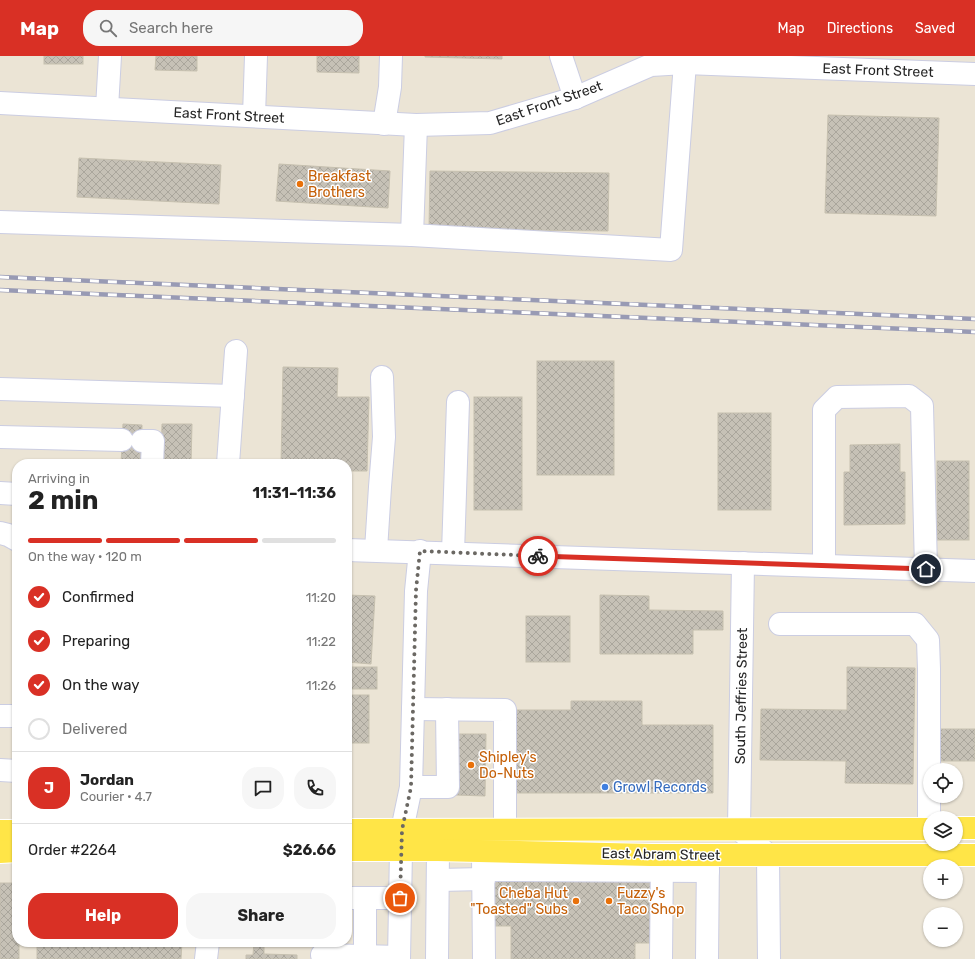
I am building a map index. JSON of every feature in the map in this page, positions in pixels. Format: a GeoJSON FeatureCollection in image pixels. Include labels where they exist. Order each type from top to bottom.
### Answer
{"type":"FeatureCollection","features":[{"type":"Feature","properties":{"kind":"main road"},"geometry":{"type":"LineString","coordinates":[[963,828],[975,828]]}},
{"type":"Feature","properties":{"kind":"main road","name":"East Abram Street"},"geometry":{"type":"LineString","coordinates":[[352,849],[401,840],[505,830],[923,829]]}},
{"type":"Feature","properties":{"kind":"main road"},"geometry":{"type":"LineString","coordinates":[[0,831],[12,831]]}},
{"type":"Feature","properties":{"kind":"main road","name":"East Abram Street"},"geometry":{"type":"LineString","coordinates":[[352,831],[401,840],[438,850],[484,867],[708,863],[768,855],[975,854]]}},
{"type":"Feature","properties":{"kind":"main road"},"geometry":{"type":"LineString","coordinates":[[0,852],[12,851]]}},
{"type":"Feature","properties":{"kind":"street"},"geometry":{"type":"LineString","coordinates":[[107,108],[110,56]]}},
{"type":"Feature","properties":{"kind":"street"},"geometry":{"type":"LineString","coordinates":[[254,116],[256,56]]}},
{"type":"Feature","properties":{"kind":"street"},"geometry":{"type":"LineString","coordinates":[[384,124],[390,88],[391,56]]}},
{"type":"Feature","properties":{"kind":"street"},"geometry":{"type":"LineString","coordinates":[[561,56],[574,98]]}},
{"type":"Feature","properties":{"kind":"street"},"geometry":{"type":"LineString","coordinates":[[0,222],[412,235],[671,250],[685,63]]}},
{"type":"Feature","properties":{"kind":"street","name":"East Front Street"},"geometry":{"type":"LineString","coordinates":[[0,103],[384,124],[416,125],[490,123],[574,98],[651,65],[685,63],[975,74]]}},
{"type":"Feature","properties":{"kind":"street"},"geometry":{"type":"LineString","coordinates":[[412,235],[416,125]]}},
{"type":"Feature","properties":{"kind":"street"},"geometry":{"type":"LineString","coordinates":[[228,459],[236,351]]}},
{"type":"Feature","properties":{"kind":"street"},"geometry":{"type":"LineString","coordinates":[[376,550],[384,437],[382,377]]}},
{"type":"Feature","properties":{"kind":"street"},"geometry":{"type":"LineString","coordinates":[[0,389],[233,396]]}},
{"type":"Feature","properties":{"kind":"street"},"geometry":{"type":"LineString","coordinates":[[824,566],[824,410],[837,396],[908,396],[922,406],[926,569]]}},
{"type":"Feature","properties":{"kind":"street"},"geometry":{"type":"LineString","coordinates":[[453,553],[458,402]]}},
{"type":"Feature","properties":{"kind":"street"},"geometry":{"type":"LineString","coordinates":[[0,437],[139,441],[149,459]]}},
{"type":"Feature","properties":{"kind":"street"},"geometry":{"type":"LineString","coordinates":[[0,493],[12,494]]}},
{"type":"Feature","properties":{"kind":"street"},"geometry":{"type":"LineString","coordinates":[[0,533],[12,537]]}},
{"type":"Feature","properties":{"kind":"street"},"geometry":{"type":"LineString","coordinates":[[352,550],[420,551],[975,571]]}},
{"type":"Feature","properties":{"kind":"street"},"geometry":{"type":"LineString","coordinates":[[322,955],[400,958],[401,840],[411,787],[416,590],[420,551]]}},
{"type":"Feature","properties":{"kind":"street","name":"South Jeffries Street"},"geometry":{"type":"LineString","coordinates":[[739,829],[742,563]]}},
{"type":"Feature","properties":{"kind":"street"},"geometry":{"type":"LineString","coordinates":[[780,624],[915,624],[928,640],[930,669],[929,811]]}},
{"type":"Feature","properties":{"kind":"street"},"geometry":{"type":"LineString","coordinates":[[413,709],[506,710],[505,830]]}},
{"type":"Feature","properties":{"kind":"street"},"geometry":{"type":"LineString","coordinates":[[411,787],[448,787],[447,709]]}},
{"type":"Feature","properties":{"kind":"street"},"geometry":{"type":"LineString","coordinates":[[0,716],[12,716]]}},
{"type":"Feature","properties":{"kind":"street"},"geometry":{"type":"LineString","coordinates":[[0,770],[12,770]]}},
{"type":"Feature","properties":{"kind":"street"},"geometry":{"type":"LineString","coordinates":[[739,829],[768,855],[769,959]]}},
{"type":"Feature","properties":{"kind":"street"},"geometry":{"type":"LineString","coordinates":[[437,959],[439,880],[438,850]]}},
{"type":"Feature","properties":{"kind":"street"},"geometry":{"type":"LineString","coordinates":[[661,959],[662,863]]}},
{"type":"Feature","properties":{"kind":"street"},"geometry":{"type":"LineString","coordinates":[[707,959],[708,863]]}},
{"type":"Feature","properties":{"kind":"street"},"geometry":{"type":"LineString","coordinates":[[439,880],[484,867],[484,959]]}},
{"type":"Feature","properties":{"kind":"street"},"geometry":{"type":"LineString","coordinates":[[365,956],[356,898],[400,898]]}},
{"type":"Feature","properties":{"kind":"street"},"geometry":{"type":"LineString","coordinates":[[206,959],[207,947]]}},
{"type":"Feature","properties":{"kind":"building"},"geometry":{"type":"Polygon","coordinates":[[[44,56],[83,56],[83,64],[44,64],[44,56]]]}},
{"type":"Feature","properties":{"kind":"building"},"geometry":{"type":"Polygon","coordinates":[[[156,56],[197,56],[197,71],[155,70],[156,56]]]}},
{"type":"Feature","properties":{"kind":"building"},"geometry":{"type":"Polygon","coordinates":[[[317,56],[359,56],[359,73],[317,72],[317,56]]]}},
{"type":"Feature","properties":{"kind":"building"},"geometry":{"type":"Polygon","coordinates":[[[502,56],[502,59],[425,57],[502,56]]]}},
{"type":"Feature","properties":{"kind":"building"},"geometry":{"type":"Polygon","coordinates":[[[828,115],[939,118],[936,216],[825,213],[828,115]]]}},
{"type":"Feature","properties":{"kind":"building"},"geometry":{"type":"Polygon","coordinates":[[[79,158],[221,165],[219,204],[77,197],[79,158]]]}},
{"type":"Feature","properties":{"kind":"building"},"geometry":{"type":"Polygon","coordinates":[[[279,164],[390,171],[388,208],[276,201],[279,164]]]}},
{"type":"Feature","properties":{"kind":"building"},"geometry":{"type":"Polygon","coordinates":[[[430,171],[609,173],[608,231],[429,229],[430,171]]]}},
{"type":"Feature","properties":{"kind":"building"},"geometry":{"type":"Polygon","coordinates":[[[537,361],[614,361],[614,475],[537,475],[537,361]]]}},
{"type":"Feature","properties":{"kind":"building"},"geometry":{"type":"Polygon","coordinates":[[[283,367],[338,368],[337,397],[369,397],[367,471],[352,471],[352,459],[281,459],[283,367]]]}},
{"type":"Feature","properties":{"kind":"building"},"geometry":{"type":"Polygon","coordinates":[[[474,397],[522,397],[522,510],[474,510],[474,397]]]}},
{"type":"Feature","properties":{"kind":"building"},"geometry":{"type":"Polygon","coordinates":[[[718,413],[771,413],[771,510],[718,510],[718,413]]]}},
{"type":"Feature","properties":{"kind":"building"},"geometry":{"type":"Polygon","coordinates":[[[123,424],[142,425],[141,459],[121,459],[123,424]]]}},
{"type":"Feature","properties":{"kind":"building"},"geometry":{"type":"Polygon","coordinates":[[[162,424],[192,424],[191,459],[161,459],[162,424]]]}},
{"type":"Feature","properties":{"kind":"building"},"geometry":{"type":"Polygon","coordinates":[[[900,444],[900,472],[905,472],[905,524],[844,525],[844,472],[850,472],[850,445],[900,444]]]}},
{"type":"Feature","properties":{"kind":"building"},"geometry":{"type":"Polygon","coordinates":[[[937,461],[969,461],[969,540],[937,540],[937,461]]]}},
{"type":"Feature","properties":{"kind":"building"},"geometry":{"type":"Polygon","coordinates":[[[352,595],[375,596],[371,664],[352,662],[352,595]]]}},
{"type":"Feature","properties":{"kind":"building"},"geometry":{"type":"Polygon","coordinates":[[[600,595],[649,596],[649,610],[723,611],[723,630],[693,630],[693,654],[600,654],[600,595]]]}},
{"type":"Feature","properties":{"kind":"building"},"geometry":{"type":"Polygon","coordinates":[[[526,616],[570,616],[570,662],[526,662],[526,616]]]}},
{"type":"Feature","properties":{"kind":"building"},"geometry":{"type":"Polygon","coordinates":[[[352,667],[377,667],[377,689],[352,689],[352,667]]]}},
{"type":"Feature","properties":{"kind":"building"},"geometry":{"type":"Polygon","coordinates":[[[847,667],[915,668],[913,784],[845,783],[846,761],[760,760],[761,709],[847,710],[847,667]]]}},
{"type":"Feature","properties":{"kind":"building"},"geometry":{"type":"Polygon","coordinates":[[[352,695],[369,695],[369,743],[352,743],[352,695]]]}},
{"type":"Feature","properties":{"kind":"building"},"geometry":{"type":"Polygon","coordinates":[[[571,701],[642,701],[642,725],[713,725],[713,793],[512,793],[512,710],[571,710],[571,701]]]}},
{"type":"Feature","properties":{"kind":"building"},"geometry":{"type":"Polygon","coordinates":[[[939,729],[975,729],[975,761],[939,761],[939,729]]]}},
{"type":"Feature","properties":{"kind":"building","name":"Shipley's Do-Nuts"},"geometry":{"type":"Polygon","coordinates":[[[456,734],[486,734],[485,796],[456,795],[456,734]]]}},
{"type":"Feature","properties":{"kind":"building"},"geometry":{"type":"Polygon","coordinates":[[[494,878],[653,879],[652,943],[635,943],[635,959],[511,959],[511,926],[494,926],[494,878]]]}},
{"type":"Feature","properties":{"kind":"building"},"geometry":{"type":"Polygon","coordinates":[[[0,883],[12,883],[12,947],[19,947],[19,959],[0,959],[0,883]]]}},
{"type":"Feature","properties":{"kind":"building"},"geometry":{"type":"Polygon","coordinates":[[[37,947],[182,947],[181,959],[37,959],[37,947]]]}},
{"type":"Feature","properties":{"kind":"building"},"geometry":{"type":"Polygon","coordinates":[[[254,947],[264,947],[264,954],[297,955],[297,959],[246,959],[246,955],[253,955],[254,947]]]}},
{"type":"Feature","properties":{"kind":"railway"},"geometry":{"type":"LineString","coordinates":[[0,277],[975,319]]}},
{"type":"Feature","properties":{"kind":"railway"},"geometry":{"type":"LineString","coordinates":[[0,290],[975,332]]}},
{"type":"Feature","properties":{"kind":"way so far"},"geometry":{"type":"LineString","coordinates":[[400,898],[402,830],[411,787],[416,590],[420,551],[538,556]]}},
{"type":"Feature","properties":{"kind":"place","name":"Breakfast Brothers"},"geometry":{"type":"Point","coordinates":[300,184]}},
{"type":"Feature","properties":{"kind":"place","name":"Shipley's Do-Nuts"},"geometry":{"type":"Point","coordinates":[471,765]}},
{"type":"Feature","properties":{"kind":"place","name":"Growl Records"},"geometry":{"type":"Point","coordinates":[605,787]}},
{"type":"Feature","properties":{"kind":"place","name":"Cheba Hut \"Toasted\" Subs"},"geometry":{"type":"Point","coordinates":[576,901]}},
{"type":"Feature","properties":{"kind":"place","name":"Fuzzy's Taco Shop"},"geometry":{"type":"Point","coordinates":[609,901]}},
{"type":"Feature","properties":{"kind":"route"},"geometry":{"type":"LineString","coordinates":[[538,556],[926,569]]}}]}
